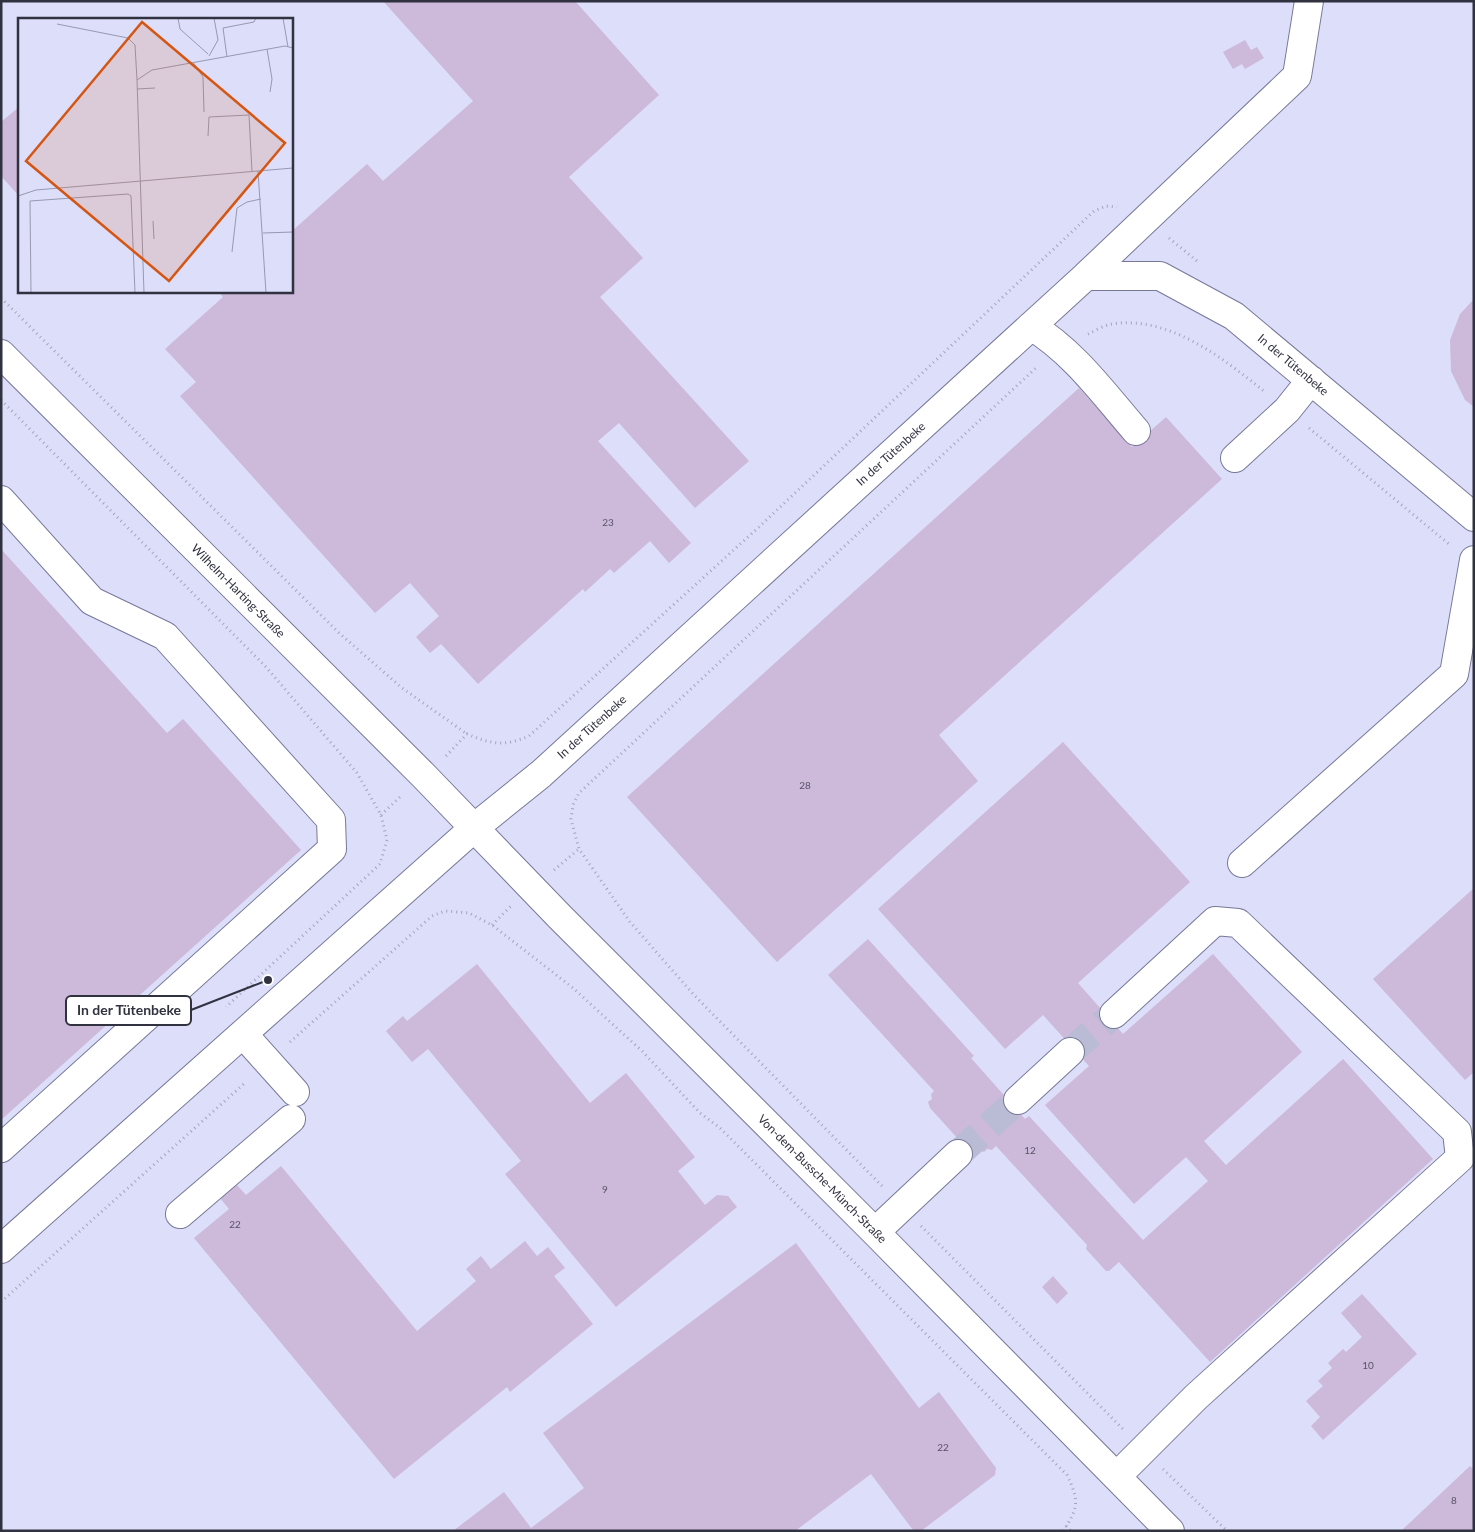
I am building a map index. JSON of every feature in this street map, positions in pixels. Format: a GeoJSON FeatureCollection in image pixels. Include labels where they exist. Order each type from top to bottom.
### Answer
{"type":"FeatureCollection","features":[{"type":"Feature","properties":{"kind":"street","name":"In der Tütenbeke"},"geometry":{"type":"LineString","coordinates":[[1,1249],[474,828],[541,774],[1086,276],[1297,76],[1309,1]]}},
{"type":"Feature","properties":{"kind":"street","name":"In der Tütenbeke"},"geometry":{"type":"LineString","coordinates":[[1086,276],[1160,276],[1234,316],[1474,517]]}},
{"type":"Feature","properties":{"kind":"street"},"geometry":{"type":"LineString","coordinates":[[1031,326],[1062,347],[1136,431]]}},
{"type":"Feature","properties":{"kind":"street","name":"Wilhelm-Harting-Straße"},"geometry":{"type":"LineString","coordinates":[[1,354],[474,828]]}},
{"type":"Feature","properties":{"kind":"street"},"geometry":{"type":"LineString","coordinates":[[1235,458],[1288,410],[1311,380]]}},
{"type":"Feature","properties":{"kind":"street"},"geometry":{"type":"LineString","coordinates":[[1,500],[92,601],[164,636],[331,820],[332,849],[1,1148]]}},
{"type":"Feature","properties":{"kind":"street"},"geometry":{"type":"LineString","coordinates":[[1242,863],[1454,674],[1473,562]]}},
{"type":"Feature","properties":{"kind":"street","name":"Von-dem-Bussche-Münch-Straße"},"geometry":{"type":"LineString","coordinates":[[474,828],[560,917],[1117,1476],[1155,1525]]}},
{"type":"Feature","properties":{"kind":"street"},"geometry":{"type":"LineString","coordinates":[[1114,1014],[1215,921],[1238,923],[1458,1132],[1460,1158],[1196,1397],[1117,1476]]}},
{"type":"Feature","properties":{"kind":"street"},"geometry":{"type":"LineString","coordinates":[[243,1034],[295,1092]]}},
{"type":"Feature","properties":{"kind":"street"},"geometry":{"type":"LineString","coordinates":[[1018,1100],[1070,1052]]}},
{"type":"Feature","properties":{"kind":"street"},"geometry":{"type":"LineString","coordinates":[[180,1214],[291,1119]]}},
{"type":"Feature","properties":{"kind":"street"},"geometry":{"type":"LineString","coordinates":[[875,1232],[958,1154]]}},
{"type":"Feature","properties":{"kind":"path"},"geometry":{"type":"LineString","coordinates":[[1,298],[338,632],[402,688],[467,734]]}},
{"type":"Feature","properties":{"kind":"path"},"geometry":{"type":"LineString","coordinates":[[1227,1531],[902,1207],[694,995],[630,922],[579,849],[571,819],[573,805],[579,793],[600,773],[1048,357],[1077,338],[1112,324],[1141,324],[1171,332],[1211,350],[1288,410],[1473,562]]}},
{"type":"Feature","properties":{"kind":"path"},"geometry":{"type":"LineString","coordinates":[[1,400],[266,667],[357,773],[380,815],[387,840],[380,864],[224,1009]]}},
{"type":"Feature","properties":{"kind":"path"},"geometry":{"type":"LineString","coordinates":[[1,1302],[432,916],[445,911],[469,913],[492,925],[573,988],[642,1051],[700,1113],[720,1128],[1067,1476],[1077,1496],[1074,1516],[1063,1531]]}},
{"type":"Feature","properties":{"kind":"path"},"geometry":{"type":"LineString","coordinates":[[1066,1526],[1070,1531]]}},
{"type":"Feature","properties":{"kind":"building"},"geometry":{"type":"Polygon","coordinates":[[[383,1],[575,1],[659,95],[569,177],[643,258],[600,297],[749,461],[695,508],[619,423],[598,441],[691,543],[669,563],[650,541],[614,573],[610,569],[585,592],[583,589],[478,684],[441,644],[430,653],[416,637],[439,616],[410,583],[375,613],[180,396],[196,382],[165,349],[223,297],[221,295],[224,292],[292,292],[292,231],[367,164],[383,181],[473,101],[383,1]]]}},
{"type":"Feature","properties":{"kind":"building"},"geometry":{"type":"Polygon","coordinates":[[[1245,40],[1251,50],[1257,47],[1264,58],[1245,69],[1242,64],[1233,69],[1223,52],[1245,40]]]}},
{"type":"Feature","properties":{"kind":"building"},"geometry":{"type":"Polygon","coordinates":[[[18,108],[18,195],[1,176],[1,122],[18,108]]]}},
{"type":"Feature","properties":{"kind":"building"},"geometry":{"type":"Polygon","coordinates":[[[1474,299],[1474,407],[1465,400],[1451,371],[1450,340],[1460,314],[1474,299]]]}},
{"type":"Feature","properties":{"kind":"building"},"geometry":{"type":"Polygon","coordinates":[[[1079,388],[1132,447],[1166,417],[1222,479],[939,735],[978,781],[777,962],[627,797],[1079,388]]]}},
{"type":"Feature","properties":{"kind":"building"},"geometry":{"type":"Polygon","coordinates":[[[1,549],[167,733],[183,719],[301,850],[1,1120],[1,549]]]}},
{"type":"Feature","properties":{"kind":"building"},"geometry":{"type":"Polygon","coordinates":[[[1063,742],[1190,882],[1078,983],[1123,1034],[1213,954],[1302,1052],[1204,1141],[1226,1165],[1343,1059],[1433,1159],[1210,1362],[1119,1262],[1109,1271],[1106,1271],[1086,1249],[1087,1245],[996,1146],[992,1150],[987,1149],[984,1152],[979,1150],[975,1153],[970,1152],[930,1108],[928,1102],[932,1099],[931,1094],[934,1091],[828,975],[868,939],[974,1056],[971,1058],[1025,1119],[1029,1116],[1143,1240],[1208,1181],[1186,1157],[1134,1204],[1045,1105],[1089,1066],[1043,1015],[1005,1049],[878,909],[1063,742]]]}},
{"type":"Feature","properties":{"kind":"building"},"geometry":{"type":"Polygon","coordinates":[[[1474,888],[1474,1072],[1465,1080],[1373,979],[1474,888]]]}},
{"type":"Feature","properties":{"kind":"building"},"geometry":{"type":"Polygon","coordinates":[[[477,964],[590,1103],[626,1073],[695,1157],[678,1171],[705,1205],[717,1195],[728,1196],[737,1207],[616,1307],[505,1174],[521,1161],[428,1049],[412,1062],[386,1031],[403,1016],[407,1021],[477,964]]]}},
{"type":"Feature","properties":{"kind":"building"},"geometry":{"type":"Polygon","coordinates":[[[281,1166],[417,1331],[476,1281],[466,1269],[481,1256],[491,1269],[525,1241],[537,1256],[548,1247],[565,1268],[554,1276],[593,1324],[510,1392],[507,1387],[394,1479],[194,1238],[229,1209],[220,1198],[236,1184],[246,1195],[281,1166]]]}},
{"type":"Feature","properties":{"kind":"building"},"geometry":{"type":"Polygon","coordinates":[[[796,1243],[919,1408],[939,1392],[996,1468],[995,1475],[921,1531],[913,1530],[871,1474],[795,1531],[453,1531],[504,1492],[531,1528],[584,1488],[543,1433],[796,1243]]]}},
{"type":"Feature","properties":{"kind":"building"},"geometry":{"type":"Polygon","coordinates":[[[1053,1276],[1068,1293],[1057,1304],[1042,1287],[1053,1276]]]}},
{"type":"Feature","properties":{"kind":"building"},"geometry":{"type":"Polygon","coordinates":[[[1362,1294],[1417,1354],[1323,1440],[1311,1426],[1320,1417],[1306,1401],[1323,1386],[1318,1381],[1332,1368],[1328,1363],[1343,1349],[1346,1352],[1362,1337],[1341,1313],[1362,1294]]]}},
{"type":"Feature","properties":{"kind":"building"},"geometry":{"type":"Polygon","coordinates":[[[1470,1466],[1474,1470],[1474,1531],[1401,1531],[1470,1466]]]}},
{"type":"Feature","properties":{"kind":"tunnel"},"geometry":{"type":"LineString","coordinates":[[1070,1052],[1114,1014]]}},
{"type":"Feature","properties":{"kind":"tunnel"},"geometry":{"type":"LineString","coordinates":[[958,1154],[1018,1100]]}},
{"type":"Feature","properties":{"kind":"place","name":"In der Tütenbeke"},"geometry":{"type":"Point","coordinates":[268,980]}}]}
